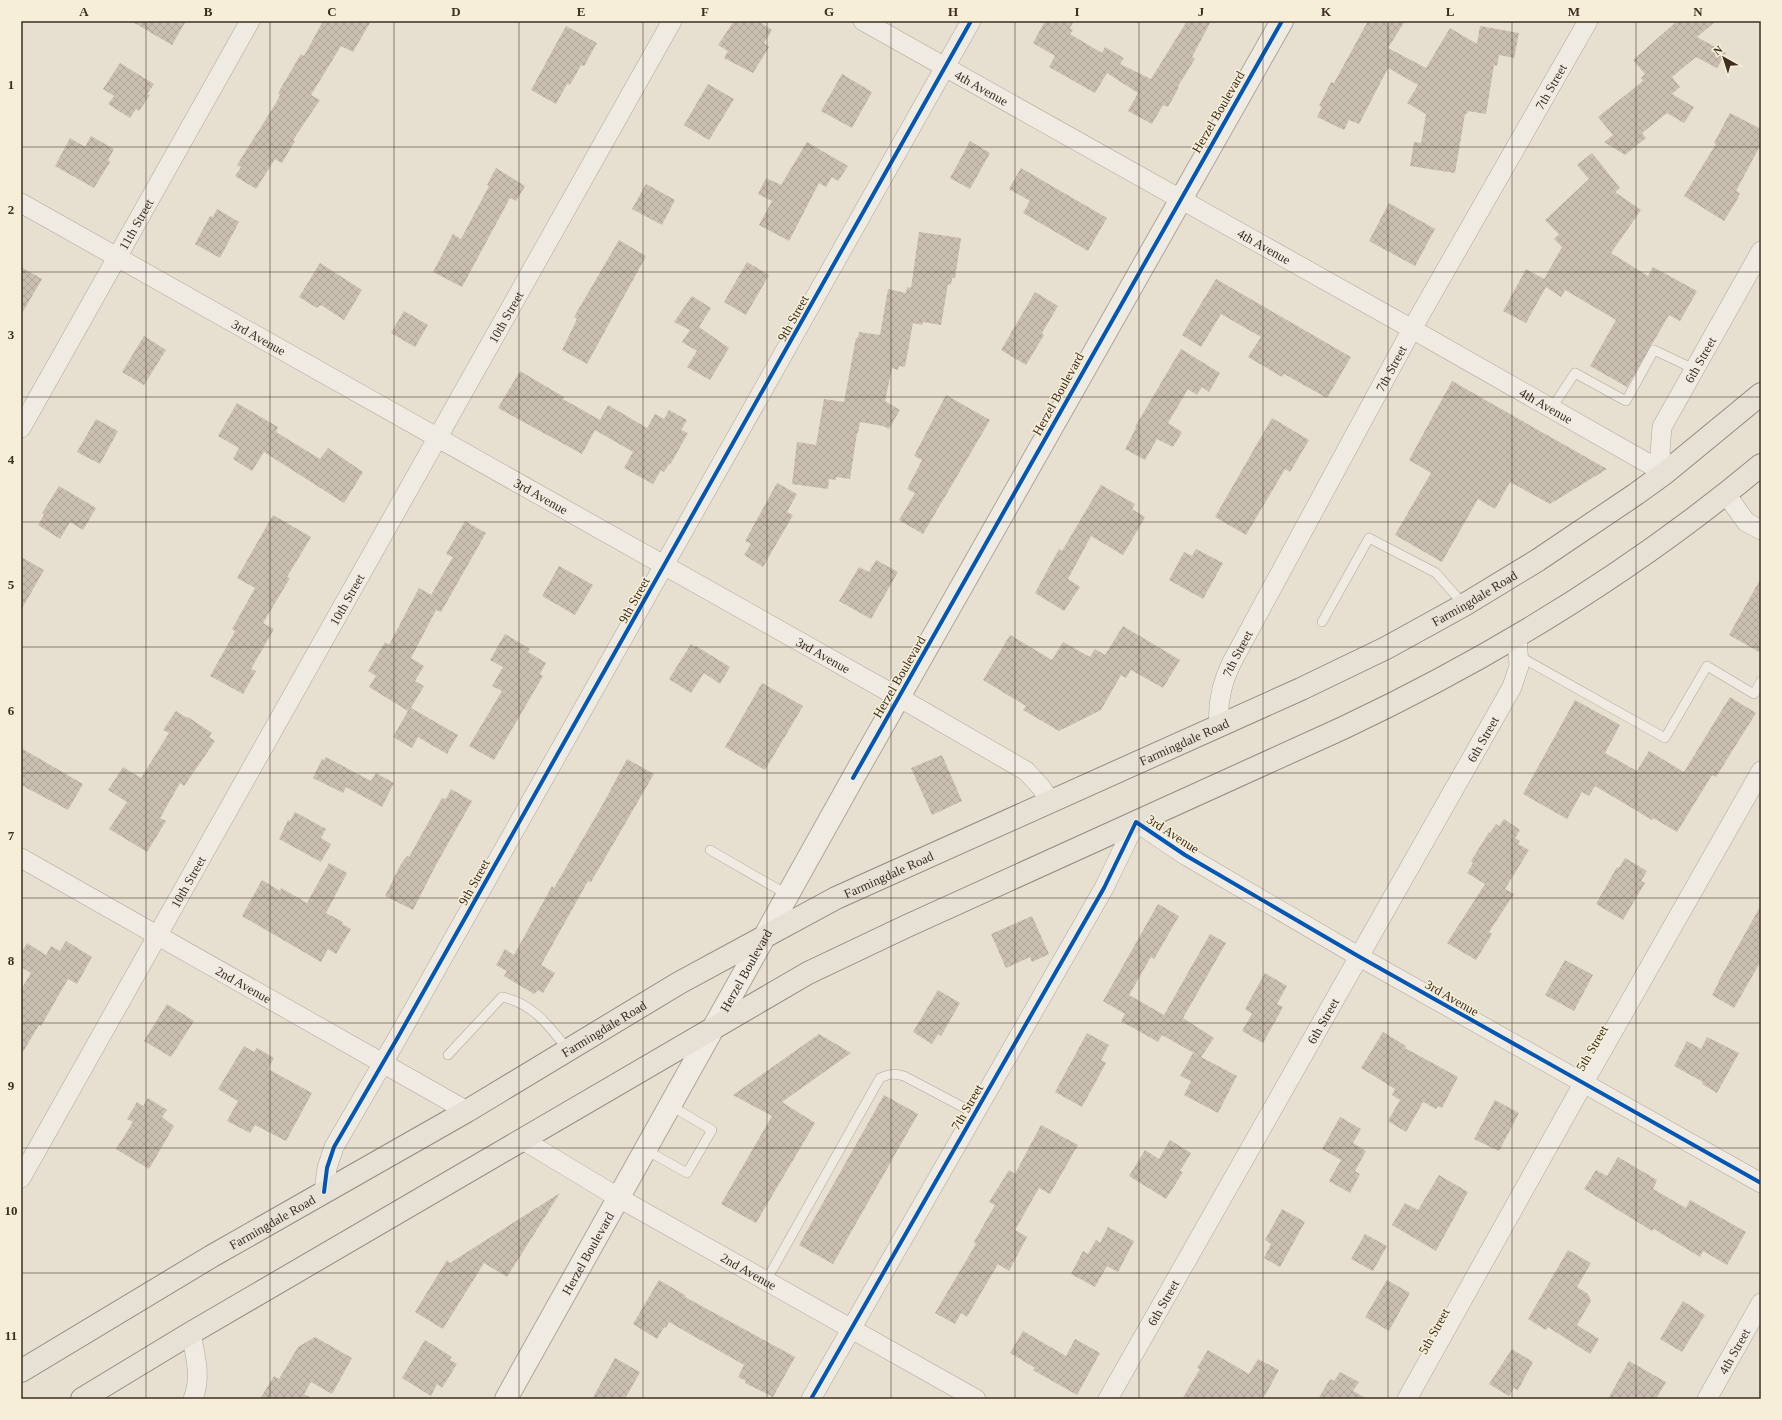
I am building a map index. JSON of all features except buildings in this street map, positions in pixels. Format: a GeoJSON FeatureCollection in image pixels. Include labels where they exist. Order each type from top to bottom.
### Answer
{"type":"FeatureCollection","features":[{"type":"Feature","properties":{"kind":"main road","name":"Farmingdale Road"},"geometry":{"type":"LineString","coordinates":[[21,1371],[324,1192],[467,1110],[679,983],[836,898],[1051,802],[1366,657],[1464,606],[1538,560],[1664,474],[1761,394]]}},
{"type":"Feature","properties":{"kind":"main road"},"geometry":{"type":"LineString","coordinates":[[82,1399],[191,1333],[808,973],[1518,646],[1726,494],[1761,465]]}},
{"type":"Feature","properties":{"kind":"street","name":"11th Street"},"geometry":{"type":"LineString","coordinates":[[21,428],[250,21]]}},
{"type":"Feature","properties":{"kind":"street","name":"10th Street"},"geometry":{"type":"LineString","coordinates":[[21,1178],[156,935],[438,438],[672,21]]}},
{"type":"Feature","properties":{"kind":"street","name":"4th Avenue"},"geometry":{"type":"LineString","coordinates":[[863,21],[1179,200],[1412,329],[1664,474]]}},
{"type":"Feature","properties":{"kind":"street","name":"9th Street"},"geometry":{"type":"LineString","coordinates":[[324,1192],[327,1168],[334,1146],[383,1063],[972,21]]}},
{"type":"Feature","properties":{"kind":"street","name":"Herzel Boulevard"},"geometry":{"type":"LineString","coordinates":[[506,1399],[899,697],[1179,200],[1282,21]]}},
{"type":"Feature","properties":{"kind":"street","name":"7th Street"},"geometry":{"type":"LineString","coordinates":[[1219,725],[1219,702],[1223,682],[1232,662],[1412,329],[1588,21]]}},
{"type":"Feature","properties":{"kind":"street","name":"3rd Avenue"},"geometry":{"type":"LineString","coordinates":[[21,203],[899,697],[1026,771],[1040,786],[1051,802]]}},
{"type":"Feature","properties":{"kind":"street","name":"6th Street"},"geometry":{"type":"LineString","coordinates":[[1664,474],[1660,453],[1662,427],[1761,251]]}},
{"type":"Feature","properties":{"kind":"street"},"geometry":{"type":"LineString","coordinates":[[1726,494],[1746,522],[1761,530]]}},
{"type":"Feature","properties":{"kind":"street","name":"6th Street"},"geometry":{"type":"LineString","coordinates":[[1108,1399],[1512,687],[1519,666],[1518,646]]}},
{"type":"Feature","properties":{"kind":"street","name":"5th Street"},"geometry":{"type":"LineString","coordinates":[[1407,1399],[1583,1084],[1761,771]]}},
{"type":"Feature","properties":{"kind":"street","name":"3rd Avenue"},"geometry":{"type":"LineString","coordinates":[[1136,822],[1184,855],[1358,956],[1761,1183]]}},
{"type":"Feature","properties":{"kind":"street","name":"7th Street"},"geometry":{"type":"LineString","coordinates":[[811,1399],[1104,888],[1136,822]]}},
{"type":"Feature","properties":{"kind":"street","name":"2nd Avenue"},"geometry":{"type":"LineString","coordinates":[[21,858],[467,1110]]}},
{"type":"Feature","properties":{"kind":"street","name":"2nd Avenue"},"geometry":{"type":"LineString","coordinates":[[523,1140],[619,1198],[976,1399]]}},
{"type":"Feature","properties":{"kind":"street","name":"4th Street"},"geometry":{"type":"LineString","coordinates":[[1707,1399],[1761,1303]]}},
{"type":"Feature","properties":{"kind":"street"},"geometry":{"type":"LineString","coordinates":[[191,1333],[198,1374],[198,1385],[194,1399]]}},
{"type":"Feature","properties":{"kind":"lane"},"geometry":{"type":"LineString","coordinates":[[1552,409],[1575,373],[1626,401],[1654,350],[1694,370]]}},
{"type":"Feature","properties":{"kind":"lane"},"geometry":{"type":"LineString","coordinates":[[1322,622],[1369,538],[1436,573],[1464,606]]}},
{"type":"Feature","properties":{"kind":"lane"},"geometry":{"type":"LineString","coordinates":[[1518,646],[1665,738],[1707,666],[1754,694],[1761,681]]}},
{"type":"Feature","properties":{"kind":"lane"},"geometry":{"type":"LineString","coordinates":[[710,850],[788,895]]}},
{"type":"Feature","properties":{"kind":"lane"},"geometry":{"type":"LineString","coordinates":[[448,1055],[502,997],[515,1000],[542,1018],[568,1050]]}},
{"type":"Feature","properties":{"kind":"lane"},"geometry":{"type":"LineString","coordinates":[[766,1281],[880,1078],[888,1074],[895,1073],[904,1076],[974,1113]]}},
{"type":"Feature","properties":{"kind":"lane"},"geometry":{"type":"LineString","coordinates":[[646,1150],[687,1173],[712,1130],[670,1106]]}},
{"type":"Feature","properties":{"kind":"cycle path"},"geometry":{"type":"LineString","coordinates":[[324,1192],[327,1168],[334,1147],[398,1037],[971,21]]}},
{"type":"Feature","properties":{"kind":"cycle path"},"geometry":{"type":"LineString","coordinates":[[853,778],[1282,21]]}},
{"type":"Feature","properties":{"kind":"cycle path"},"geometry":{"type":"LineString","coordinates":[[811,1399],[1104,888],[1136,822],[1185,855],[1358,956],[1761,1183]]}}]}
